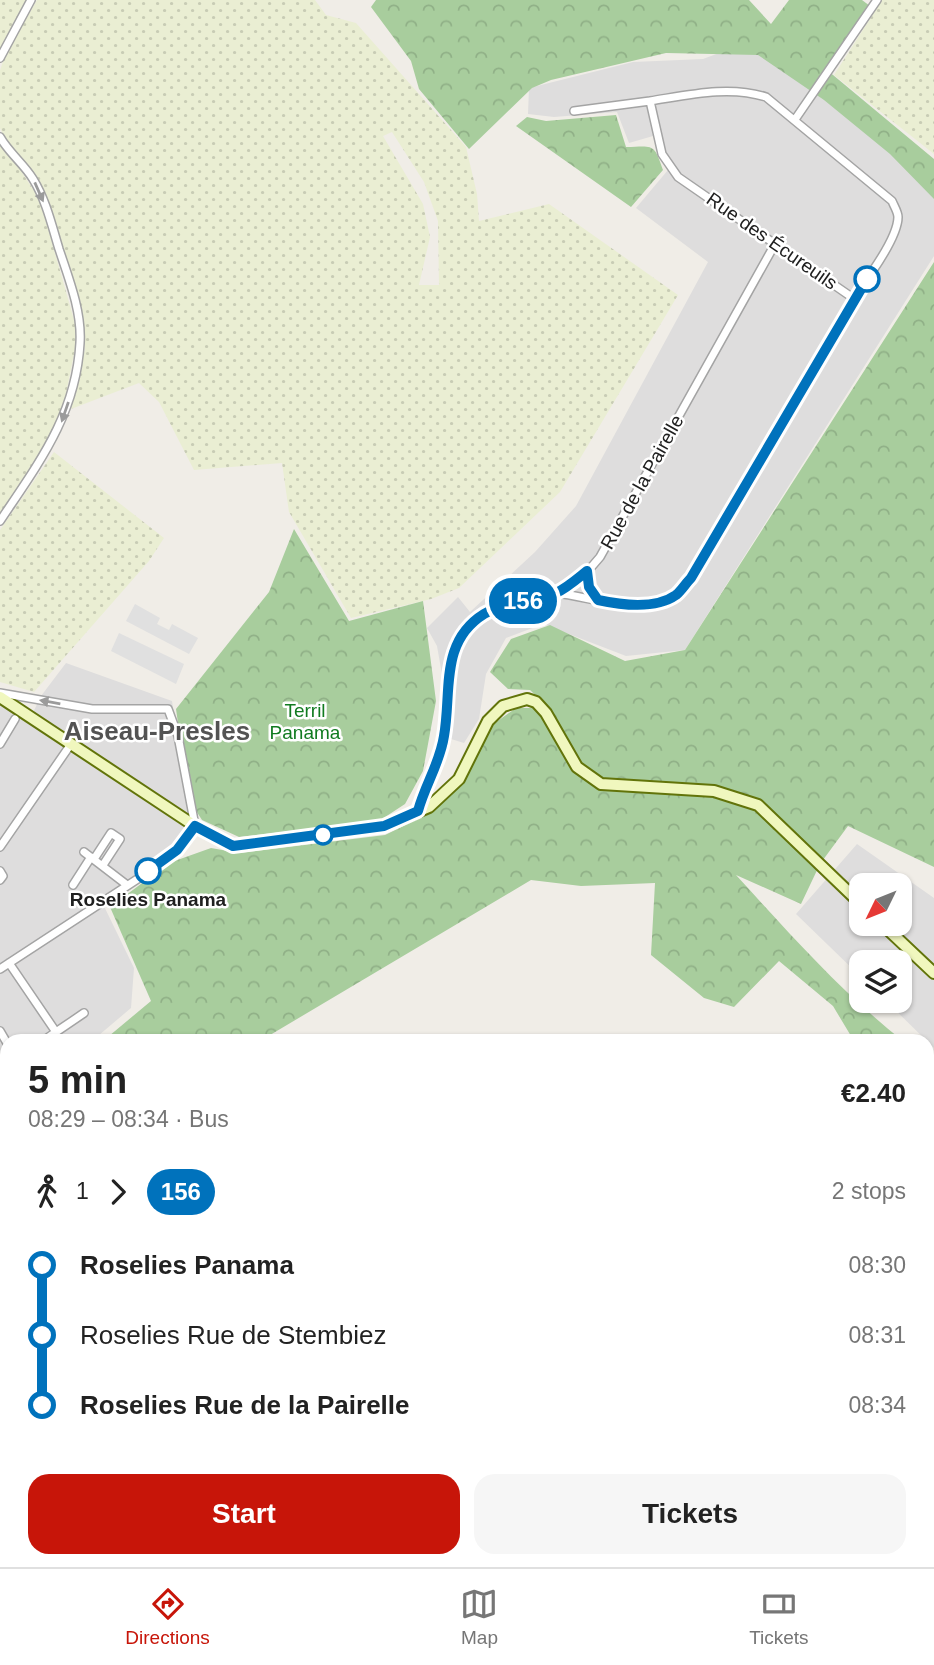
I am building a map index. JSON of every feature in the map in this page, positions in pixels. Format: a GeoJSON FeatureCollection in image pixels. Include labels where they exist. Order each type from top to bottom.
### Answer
{"type":"FeatureCollection","features":[{"type":"Feature","properties":{"kind":"street"},"geometry":{"type":"LineString","coordinates":[[0,58],[31,0]]}},
{"type":"Feature","properties":{"kind":"street"},"geometry":{"type":"LineString","coordinates":[[796,118],[877,0]]}},
{"type":"Feature","properties":{"kind":"street","name":"Rue des Écureuils"},"geometry":{"type":"LineString","coordinates":[[574,111],[650,101],[747,91],[766,97],[796,118],[892,201],[899,216],[881,254],[853,298],[674,171],[662,154],[650,101]]}},
{"type":"Feature","properties":{"kind":"street"},"geometry":{"type":"LineString","coordinates":[[0,137],[32,177],[42,195],[72,289],[80,343],[68,404],[56,436],[0,521]]}},
{"type":"Feature","properties":{"kind":"street","name":"Rue de la Pairelle"},"geometry":{"type":"LineString","coordinates":[[418,811],[432,779],[445,735],[448,669],[452,653],[464,631],[484,614],[500,607],[555,593],[587,571],[611,539],[775,244]]}},
{"type":"Feature","properties":{"kind":"street"},"geometry":{"type":"LineString","coordinates":[[555,593],[618,604],[646,604],[676,596],[853,298]]}},
{"type":"Feature","properties":{"kind":"street"},"geometry":{"type":"LineString","coordinates":[[587,571],[589,587],[598,600]]}},
{"type":"Feature","properties":{"kind":"street"},"geometry":{"type":"LineString","coordinates":[[0,695],[195,826],[233,846],[384,826],[418,811],[438,800],[459,779],[488,721],[503,706],[527,699],[536,702],[546,713],[577,767],[601,784],[714,791],[758,805],[849,892]]}},
{"type":"Feature","properties":{"kind":"street"},"geometry":{"type":"LineString","coordinates":[[0,695],[92,709],[168,709],[178,736],[195,826],[177,850],[0,968]]}},
{"type":"Feature","properties":{"kind":"street"},"geometry":{"type":"LineString","coordinates":[[0,744],[15,719]]}},
{"type":"Feature","properties":{"kind":"street"},"geometry":{"type":"LineString","coordinates":[[0,847],[71,744]]}},
{"type":"Feature","properties":{"kind":"street"},"geometry":{"type":"LineString","coordinates":[[432,779],[449,791]]}},
{"type":"Feature","properties":{"kind":"street"},"geometry":{"type":"LineString","coordinates":[[73,885],[90,856],[111,833],[120,839],[103,864]]}},
{"type":"Feature","properties":{"kind":"street"},"geometry":{"type":"LineString","coordinates":[[90,856],[127,885]]}},
{"type":"Feature","properties":{"kind":"street"},"geometry":{"type":"LineString","coordinates":[[0,871],[3,876],[0,880]]}},
{"type":"Feature","properties":{"kind":"street"},"geometry":{"type":"LineString","coordinates":[[895,936],[934,973]]}},
{"type":"Feature","properties":{"kind":"street"},"geometry":{"type":"LineString","coordinates":[[9,962],[56,1032]]}},
{"type":"Feature","properties":{"kind":"street"},"geometry":{"type":"LineString","coordinates":[[53,1034],[84,1013]]}},
{"type":"Feature","properties":{"kind":"shaded area"},"geometry":{"type":"Polygon","coordinates":[[[730,49],[769,50],[934,181],[934,256],[685,650],[626,656],[543,624],[506,638],[486,674],[479,719],[464,743],[438,735],[443,680],[437,646],[427,628],[458,597],[470,612],[535,552],[576,506],[708,262],[636,208],[668,170],[653,136],[629,143],[617,112],[554,117],[528,114],[529,88],[633,62],[703,59],[730,49]]]}},
{"type":"Feature","properties":{"kind":"shaded area"},"geometry":{"type":"Polygon","coordinates":[[[135,604],[160,618],[157,624],[169,630],[172,624],[198,638],[189,654],[126,621],[135,604]]]}},
{"type":"Feature","properties":{"kind":"shaded area"},"geometry":{"type":"Polygon","coordinates":[[[119,633],[184,664],[176,684],[111,651],[119,633]]]}},
{"type":"Feature","properties":{"kind":"shaded area"},"geometry":{"type":"Polygon","coordinates":[[[66,663],[172,701],[191,826],[144,873],[101,900],[134,968],[131,1008],[100,1034],[0,1034],[0,706],[29,721],[41,696],[66,663]]]}},
{"type":"Feature","properties":{"kind":"shaded area"},"geometry":{"type":"Polygon","coordinates":[[[857,844],[898,873],[849,873],[849,936],[912,936],[912,883],[934,898],[934,1034],[920,1034],[898,1013],[912,1013],[912,950],[849,950],[849,965],[796,914],[857,844]]]}},
{"type":"Feature","properties":{"kind":"green space"},"geometry":{"type":"Polygon","coordinates":[[[0,0],[29,0],[0,52],[0,0]]]}},
{"type":"Feature","properties":{"kind":"green space"},"geometry":{"type":"Polygon","coordinates":[[[37,0],[315,0],[326,15],[356,23],[466,147],[477,194],[479,221],[549,204],[678,295],[560,492],[459,588],[431,599],[351,618],[289,512],[282,463],[194,470],[159,402],[139,383],[71,409],[85,349],[82,313],[38,179],[7,142],[0,128],[0,70],[6,53],[37,0]],[[392,132],[383,136],[423,204],[430,237],[419,285],[439,285],[438,221],[424,182],[392,132]]]}},
{"type":"Feature","properties":{"kind":"green space"},"geometry":{"type":"Polygon","coordinates":[[[376,0],[749,0],[771,24],[789,0],[862,0],[870,6],[827,70],[934,159],[934,199],[890,154],[824,100],[758,55],[666,53],[551,80],[532,88],[469,149],[419,89],[411,61],[371,7],[376,0]]]}},
{"type":"Feature","properties":{"kind":"green space"},"geometry":{"type":"Polygon","coordinates":[[[882,0],[934,0],[934,154],[834,75],[882,0]]]}},
{"type":"Feature","properties":{"kind":"green space"},"geometry":{"type":"Polygon","coordinates":[[[616,115],[626,147],[652,148],[663,170],[631,207],[516,126],[527,117],[546,121],[616,115]]]}},
{"type":"Feature","properties":{"kind":"green space"},"geometry":{"type":"Polygon","coordinates":[[[0,144],[12,157],[40,200],[78,334],[61,419],[45,450],[0,516],[0,144]]]}},
{"type":"Feature","properties":{"kind":"green space"},"geometry":{"type":"Polygon","coordinates":[[[934,262],[934,867],[848,826],[820,864],[801,904],[736,875],[849,993],[849,1013],[870,1013],[895,1034],[850,1034],[833,1006],[779,961],[734,1007],[704,998],[651,955],[655,883],[581,886],[531,880],[272,1034],[111,1034],[151,1001],[110,907],[169,863],[211,848],[239,853],[385,835],[422,817],[450,793],[492,725],[516,708],[549,708],[530,690],[508,689],[490,672],[511,639],[550,625],[625,661],[685,650],[934,262]]]}},
{"type":"Feature","properties":{"kind":"green space"},"geometry":{"type":"Polygon","coordinates":[[[54,452],[164,538],[149,561],[34,692],[0,682],[0,530],[54,452]]]}},
{"type":"Feature","properties":{"kind":"green space","name":"Terril Panama"},"geometry":{"type":"Polygon","coordinates":[[[294,529],[349,621],[423,601],[436,701],[423,771],[405,804],[379,821],[239,837],[202,820],[189,800],[176,709],[269,592],[294,529]]]}},
{"type":"Feature","properties":{"kind":"bus line","name":"156"},"geometry":{"type":"LineString","coordinates":[[148,871],[177,850],[195,826],[233,846],[384,826],[418,811],[423,793],[432,779],[439,759],[445,735],[448,669],[452,653],[464,631],[484,614],[500,607],[555,593],[587,571],[590,576],[589,587],[598,600],[618,604],[646,604],[676,596],[691,578],[853,298],[867,279]]}},
{"type":"Feature","properties":{"kind":"place","name":"Roselies Panama"},"geometry":{"type":"Point","coordinates":[148,871]}},
{"type":"Feature","properties":{"kind":"district","name":"Aiseau-Presles"},"geometry":{"type":"Point","coordinates":[157,731]}}]}
